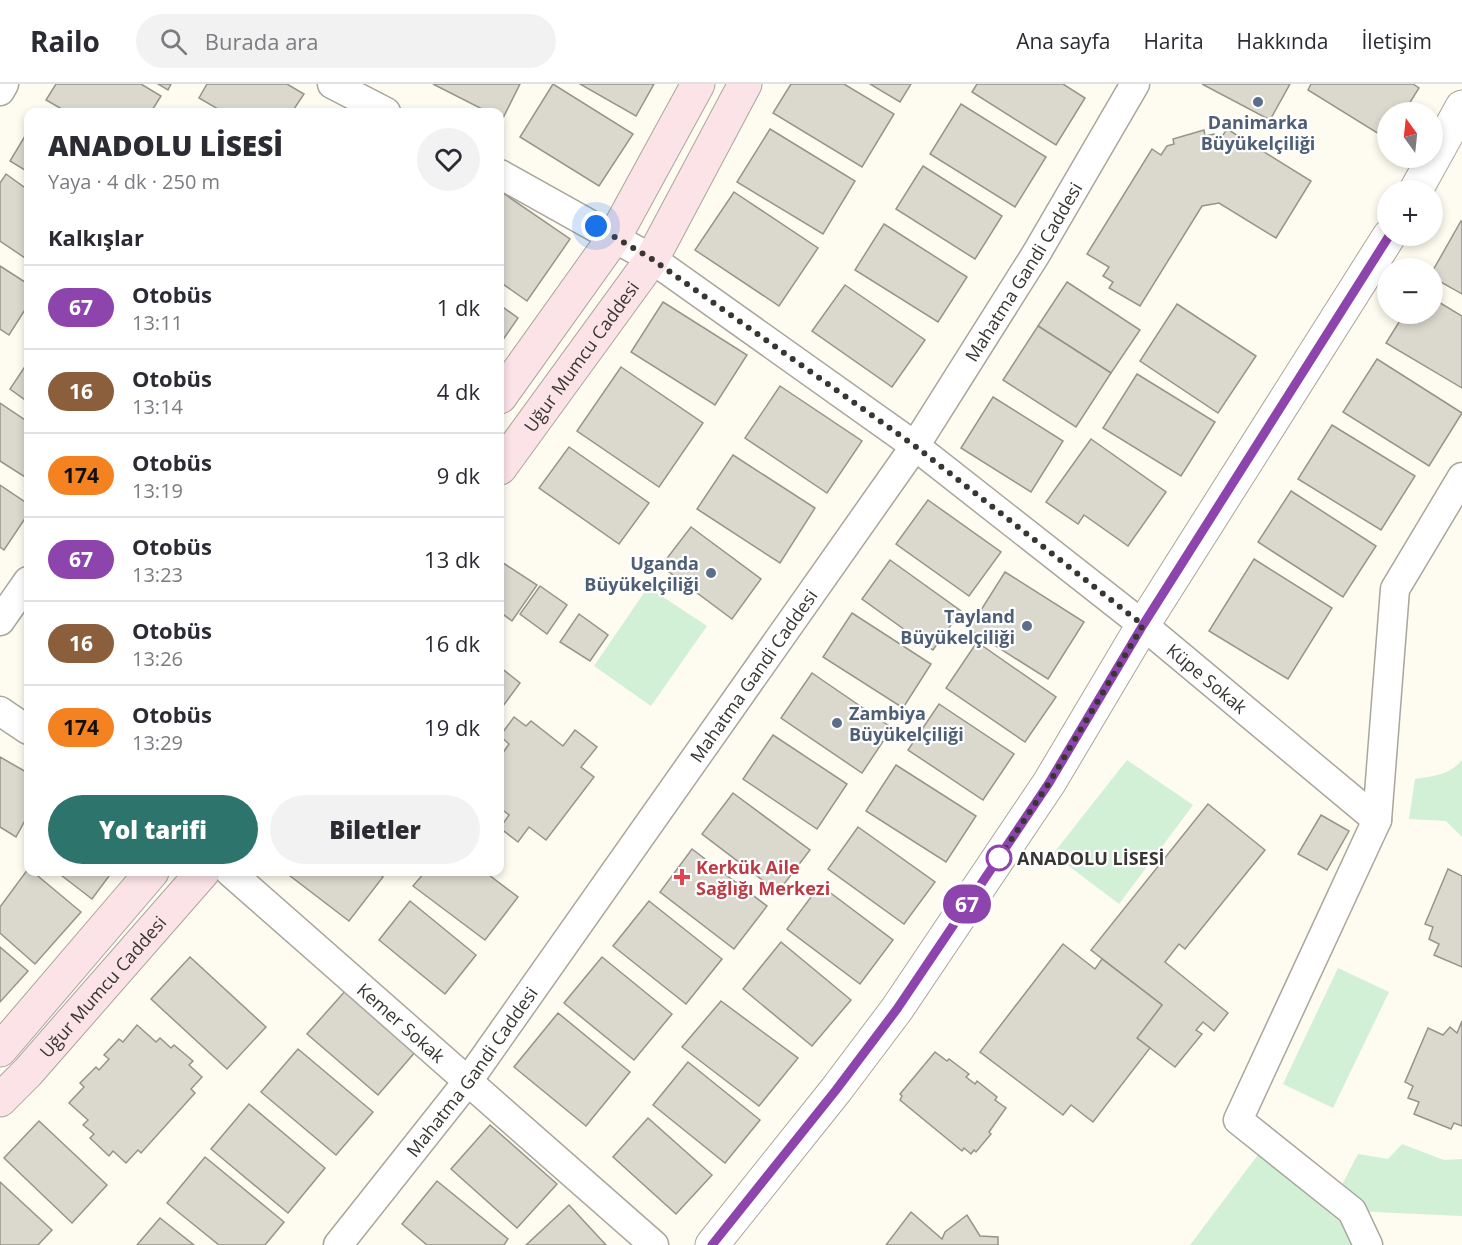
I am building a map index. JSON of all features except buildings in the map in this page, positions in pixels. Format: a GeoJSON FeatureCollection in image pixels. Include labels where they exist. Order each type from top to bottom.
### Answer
{"type":"FeatureCollection","features":[{"type":"Feature","properties":{"kind":"main road"},"geometry":{"type":"LineString","coordinates":[[504,391],[615,236],[699,84]]}},
{"type":"Feature","properties":{"kind":"main road","name":"Uğur Mumcu Caddesi"},"geometry":{"type":"LineString","coordinates":[[504,462],[652,259],[745,84]]}},
{"type":"Feature","properties":{"kind":"main road","name":"Uğur Mumcu Caddesi"},"geometry":{"type":"LineString","coordinates":[[0,1050],[149,876]]}},
{"type":"Feature","properties":{"kind":"main road","name":"Uğur Mumcu Caddesi"},"geometry":{"type":"LineString","coordinates":[[0,1100],[28,1072],[200,876]]}},
{"type":"Feature","properties":{"kind":"street"},"geometry":{"type":"LineString","coordinates":[[0,91],[4,84]]}},
{"type":"Feature","properties":{"kind":"street","name":"Mahatma Gandi Caddesi"},"geometry":{"type":"LineString","coordinates":[[338,1245],[468,1081],[915,446],[1036,254],[1135,84]]}},
{"type":"Feature","properties":{"kind":"street"},"geometry":{"type":"LineString","coordinates":[[338,93],[376,108]]}},
{"type":"Feature","properties":{"kind":"street"},"geometry":{"type":"LineString","coordinates":[[1422,180],[1462,107]]}},
{"type":"Feature","properties":{"kind":"street","name":"Küpe Sokak"},"geometry":{"type":"LineString","coordinates":[[504,176],[615,236],[652,259],[915,446],[1143,625],[1377,820]]}},
{"type":"Feature","properties":{"kind":"street"},"geometry":{"type":"LineString","coordinates":[[712,1245],[836,1090],[897,1009],[1049,783],[1143,625],[1383,246]]}},
{"type":"Feature","properties":{"kind":"street"},"geometry":{"type":"LineString","coordinates":[[1368,1245],[1352,1211],[1238,1120],[1377,820],[1395,589],[1462,477]]}},
{"type":"Feature","properties":{"kind":"street"},"geometry":{"type":"LineString","coordinates":[[0,621],[24,586]]}},
{"type":"Feature","properties":{"kind":"street"},"geometry":{"type":"LineString","coordinates":[[0,711],[24,727]]}},
{"type":"Feature","properties":{"kind":"street","name":"Kemer Sokak"},"geometry":{"type":"LineString","coordinates":[[235,876],[654,1245]]}},
{"type":"Feature","properties":{"kind":"green space"},"geometry":{"type":"Polygon","coordinates":[[[648,587],[707,626],[651,706],[594,666],[648,587]]]}},
{"type":"Feature","properties":{"kind":"green space"},"geometry":{"type":"Polygon","coordinates":[[[1127,760],[1193,805],[1119,904],[1053,854],[1127,760]]]}},
{"type":"Feature","properties":{"kind":"green space"},"geometry":{"type":"Polygon","coordinates":[[[1462,760],[1462,837],[1446,821],[1409,819],[1415,779],[1447,772],[1462,760]]]}},
{"type":"Feature","properties":{"kind":"green space"},"geometry":{"type":"Polygon","coordinates":[[[1338,968],[1389,992],[1333,1108],[1283,1084],[1338,968]]]}},
{"type":"Feature","properties":{"kind":"green space"},"geometry":{"type":"Polygon","coordinates":[[[1266,1144],[1335,1198],[1358,1154],[1388,1159],[1402,1144],[1444,1160],[1462,1159],[1462,1216],[1353,1211],[1368,1245],[1190,1245],[1266,1144]]]}},
{"type":"Feature","properties":{"kind":"bus line","name":"67"},"geometry":{"type":"LineString","coordinates":[[712,1245],[836,1090],[897,1009],[1049,783],[1143,625],[1383,246]]}},
{"type":"Feature","properties":{"kind":"place","name":"Danimarka Büyükelçiliği"},"geometry":{"type":"Point","coordinates":[1258,102]}},
{"type":"Feature","properties":{"kind":"place","name":"Uganda Büyükelçiliği"},"geometry":{"type":"Point","coordinates":[711,573]}},
{"type":"Feature","properties":{"kind":"place","name":"Tayland Büyükelçiliği"},"geometry":{"type":"Point","coordinates":[1027,626]}},
{"type":"Feature","properties":{"kind":"place","name":"Zambiya Büyükelçiliği"},"geometry":{"type":"Point","coordinates":[837,723]}},
{"type":"Feature","properties":{"kind":"place","name":"ANADOLU LİSESİ"},"geometry":{"type":"Point","coordinates":[999,858]}},
{"type":"Feature","properties":{"kind":"place","name":"Kerkük Aile Sağlığı Merkezi"},"geometry":{"type":"Point","coordinates":[682,877]}},
{"type":"Feature","properties":{"kind":"route"},"geometry":{"type":"LineString","coordinates":[[596,226],[652,259],[915,446],[1143,625],[1049,783],[999,858]]}}]}
